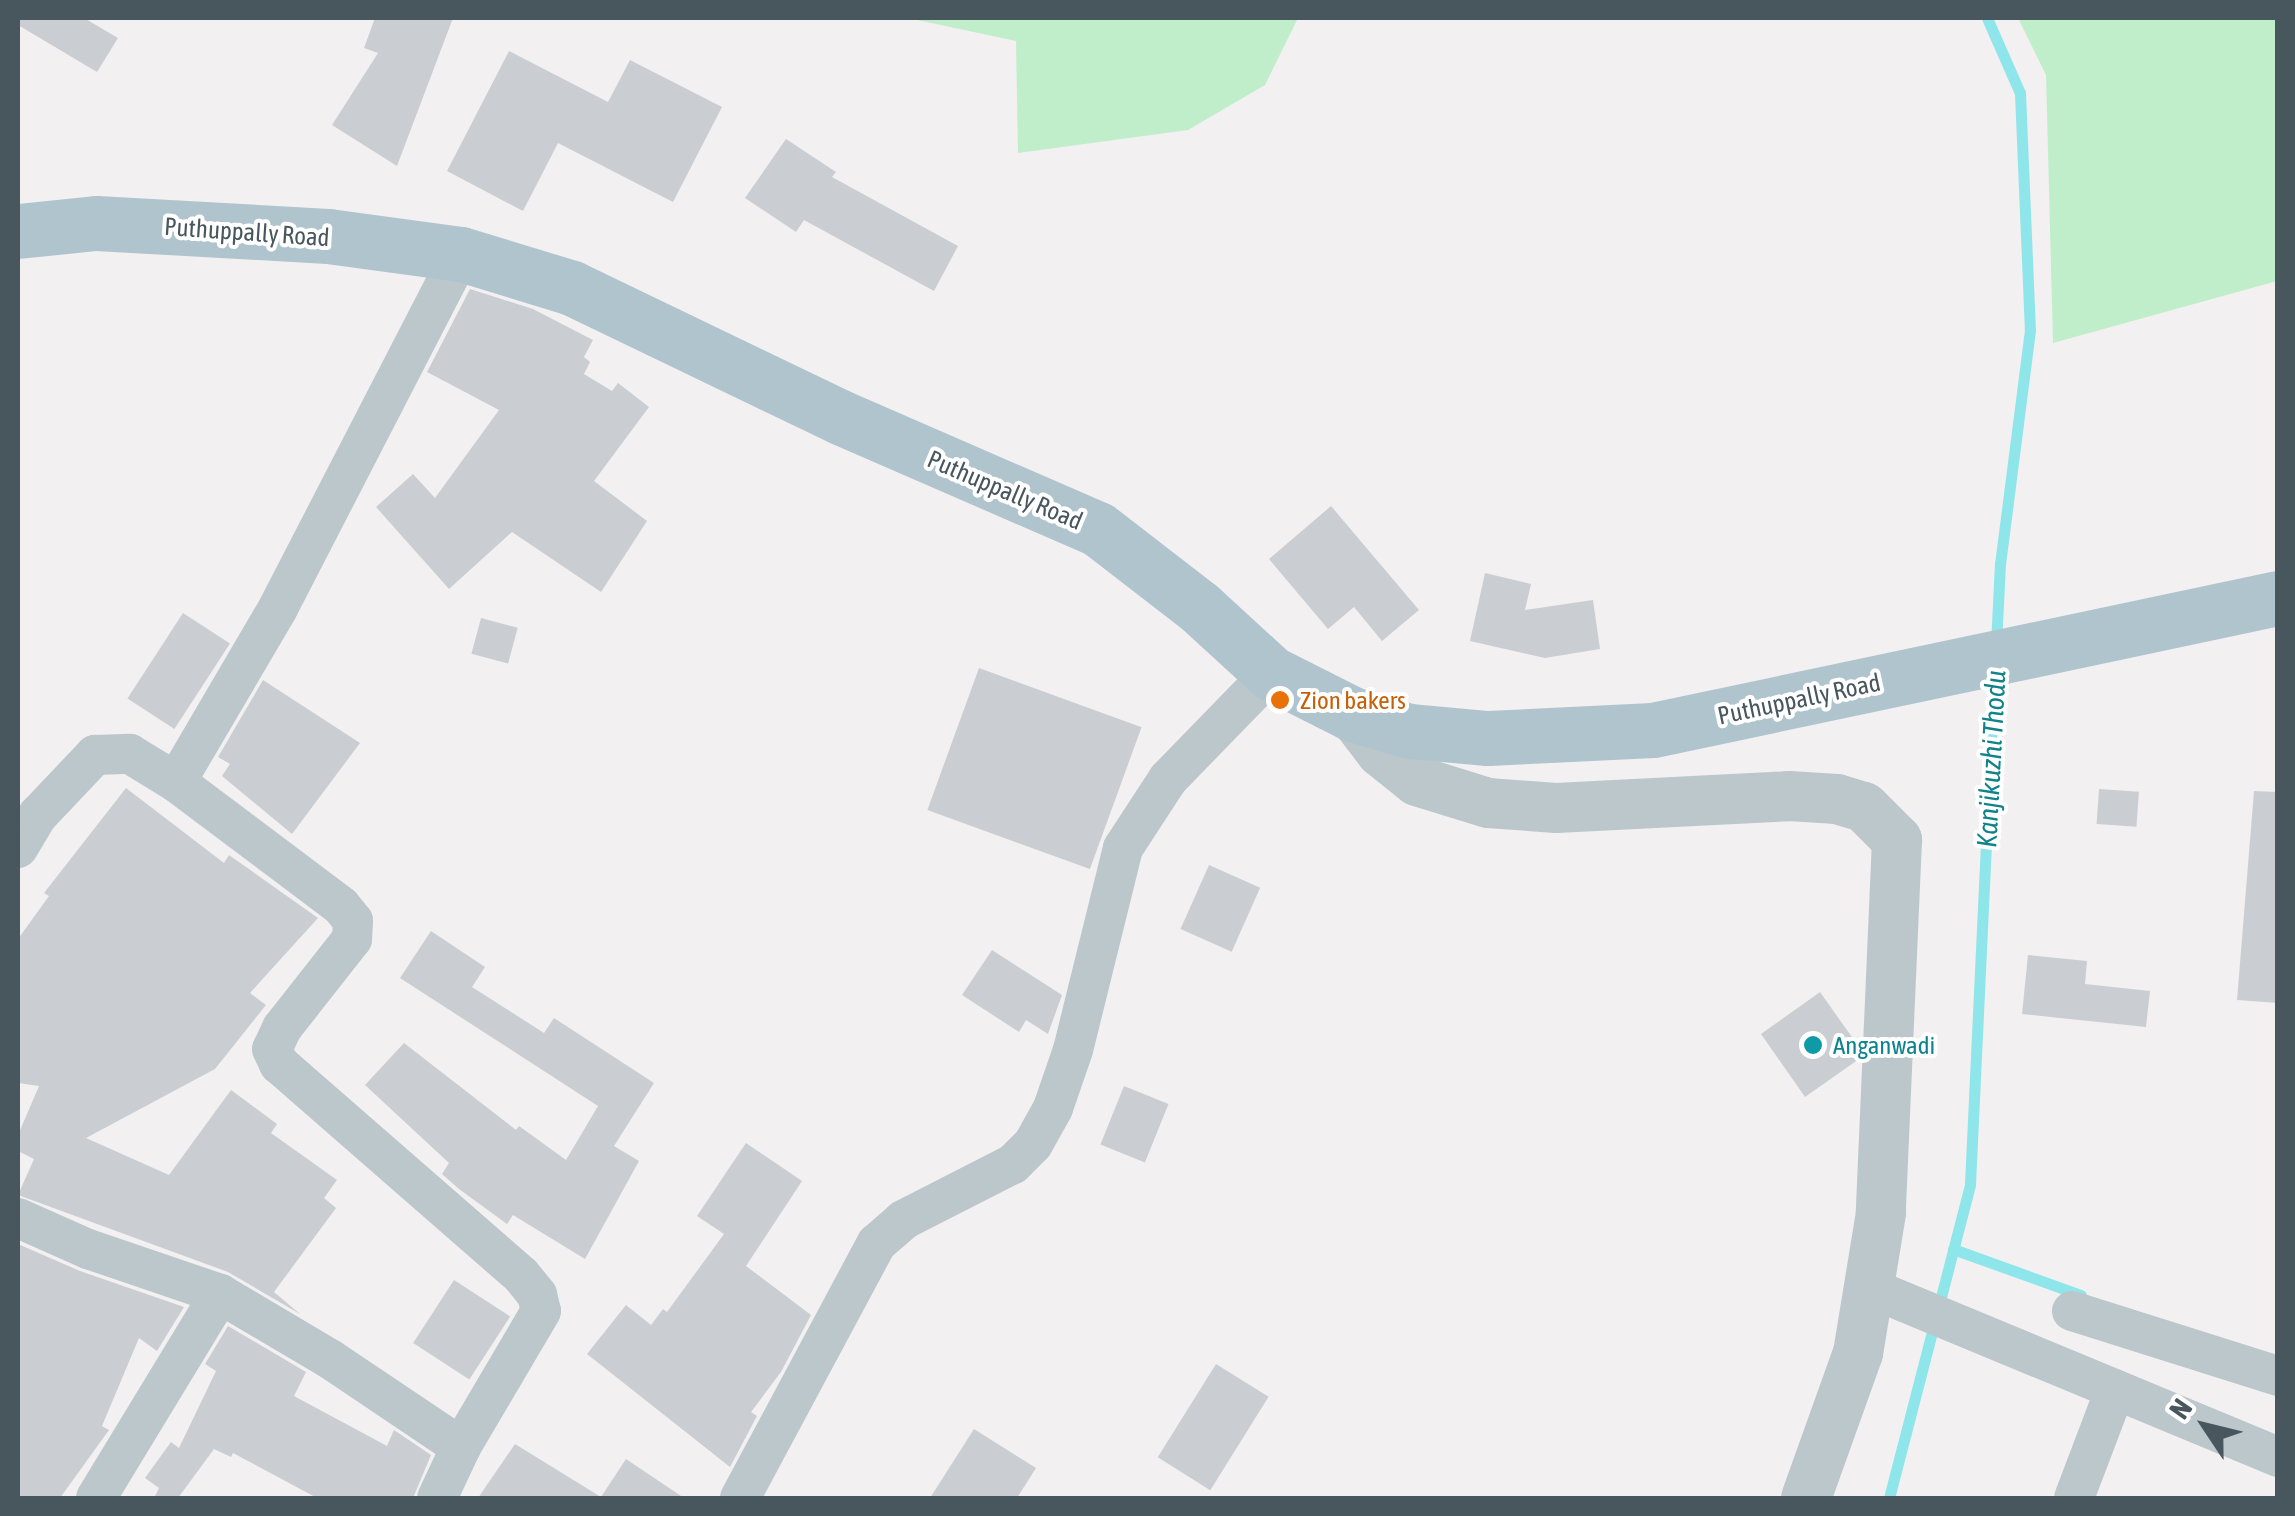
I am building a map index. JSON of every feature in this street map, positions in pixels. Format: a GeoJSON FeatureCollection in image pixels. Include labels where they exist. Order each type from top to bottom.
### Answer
{"type":"FeatureCollection","features":[{"type":"Feature","properties":{"kind":"main road","name":"Puthuppally Road"},"geometry":{"type":"LineString","coordinates":[[18,231],[96,224],[328,236],[461,254],[572,288],[840,417],[1098,530],[1198,607],[1270,674],[1352,714],[1410,731],[1488,738],[1653,730],[2052,642],[2278,598]]}},
{"type":"Feature","properties":{"kind":"street"},"geometry":{"type":"LineString","coordinates":[[176,782],[278,608],[461,254]]}},
{"type":"Feature","properties":{"kind":"street"},"geometry":{"type":"LineString","coordinates":[[740,1498],[878,1243],[903,1220],[1013,1164],[1032,1144],[1053,1108],[1074,1050],[1123,848],[1168,779],[1270,674]]}},
{"type":"Feature","properties":{"kind":"street"},"geometry":{"type":"LineString","coordinates":[[1352,714],[1381,752],[1417,781],[1488,803],[1556,808],[1789,796],[1837,799],[1864,807],[1884,822],[1897,840],[1881,1213],[1858,1353],[1806,1498]]}},
{"type":"Feature","properties":{"kind":"street"},"geometry":{"type":"LineString","coordinates":[[18,848],[38,815],[95,755],[130,754],[176,782],[340,906],[353,921],[352,939],[276,1037],[272,1049],[280,1064],[480,1237],[537,1294],[541,1311],[537,1325],[461,1447],[437,1498]]}},
{"type":"Feature","properties":{"kind":"street"},"geometry":{"type":"LineString","coordinates":[[18,1218],[88,1249],[220,1294],[330,1359],[461,1447]]}},
{"type":"Feature","properties":{"kind":"street"},"geometry":{"type":"LineString","coordinates":[[1868,1286],[2278,1457]]}},
{"type":"Feature","properties":{"kind":"street"},"geometry":{"type":"LineString","coordinates":[[96,1498],[220,1294]]}},
{"type":"Feature","properties":{"kind":"street"},"geometry":{"type":"LineString","coordinates":[[2072,1310],[2278,1376]]}},
{"type":"Feature","properties":{"kind":"street"},"geometry":{"type":"LineString","coordinates":[[2074,1498],[2116,1390]]}},
{"type":"Feature","properties":{"kind":"green space"},"geometry":{"type":"Polygon","coordinates":[[[908,18],[1298,18],[1265,85],[1188,130],[1018,153],[1016,41],[908,18]]]}},
{"type":"Feature","properties":{"kind":"green space"},"geometry":{"type":"Polygon","coordinates":[[[2018,18],[2277,18],[2277,281],[2053,343],[2046,75],[2018,18]]]}},
{"type":"Feature","properties":{"kind":"building"},"geometry":{"type":"Polygon","coordinates":[[[18,18],[84,18],[118,38],[97,72],[18,25],[18,18]]]}},
{"type":"Feature","properties":{"kind":"building"},"geometry":{"type":"Polygon","coordinates":[[[375,18],[453,18],[397,166],[332,125],[378,53],[364,48],[375,18]]]}},
{"type":"Feature","properties":{"kind":"building"},"geometry":{"type":"Polygon","coordinates":[[[509,51],[608,102],[630,60],[722,107],[673,202],[558,143],[523,211],[447,171],[509,51]]]}},
{"type":"Feature","properties":{"kind":"building"},"geometry":{"type":"Polygon","coordinates":[[[786,139],[836,172],[832,177],[958,246],[934,291],[804,220],[796,232],[745,198],[786,139]]]}},
{"type":"Feature","properties":{"kind":"building"},"geometry":{"type":"Polygon","coordinates":[[[470,289],[533,309],[593,340],[584,357],[590,362],[584,374],[612,391],[618,383],[649,407],[594,481],[647,521],[601,592],[512,532],[449,589],[376,507],[413,474],[435,498],[499,410],[427,372],[470,289]]]}},
{"type":"Feature","properties":{"kind":"building"},"geometry":{"type":"Polygon","coordinates":[[[1331,506],[1419,610],[1382,641],[1354,607],[1328,629],[1269,559],[1331,506]]]}},
{"type":"Feature","properties":{"kind":"building"},"geometry":{"type":"Polygon","coordinates":[[[1485,573],[1531,584],[1525,610],[1593,600],[1600,649],[1545,658],[1470,641],[1485,573]]]}},
{"type":"Feature","properties":{"kind":"building"},"geometry":{"type":"Polygon","coordinates":[[[183,613],[230,643],[174,729],[127,699],[183,613]]]}},
{"type":"Feature","properties":{"kind":"building"},"geometry":{"type":"Polygon","coordinates":[[[481,618],[518,628],[508,664],[471,654],[481,618]]]}},
{"type":"Feature","properties":{"kind":"building"},"geometry":{"type":"Polygon","coordinates":[[[979,668],[1142,727],[1090,869],[927,810],[979,668]]]}},
{"type":"Feature","properties":{"kind":"building"},"geometry":{"type":"Polygon","coordinates":[[[263,680],[360,743],[292,834],[222,776],[230,764],[218,757],[263,680]]]}},
{"type":"Feature","properties":{"kind":"building"},"geometry":{"type":"Polygon","coordinates":[[[126,788],[224,863],[229,855],[318,918],[250,993],[266,1005],[215,1069],[86,1138],[169,1175],[231,1090],[277,1124],[271,1133],[337,1180],[324,1198],[336,1208],[274,1292],[300,1314],[228,1272],[18,1195],[34,1159],[18,1151],[18,1135],[39,1086],[18,1083],[18,939],[49,896],[44,893],[126,788]]]}},
{"type":"Feature","properties":{"kind":"building"},"geometry":{"type":"Polygon","coordinates":[[[2099,789],[2139,792],[2136,827],[2097,824],[2099,789]]]}},
{"type":"Feature","properties":{"kind":"building"},"geometry":{"type":"Polygon","coordinates":[[[2254,791],[2278,792],[2278,1003],[2237,1000],[2254,791]]]}},
{"type":"Feature","properties":{"kind":"building"},"geometry":{"type":"Polygon","coordinates":[[[1209,865],[1260,888],[1232,952],[1181,929],[1209,865]]]}},
{"type":"Feature","properties":{"kind":"building"},"geometry":{"type":"Polygon","coordinates":[[[431,931],[485,967],[472,987],[544,1033],[554,1018],[654,1083],[614,1146],[639,1161],[585,1259],[513,1215],[507,1224],[459,1189],[442,1174],[449,1163],[365,1085],[404,1043],[516,1130],[519,1126],[566,1160],[598,1106],[400,978],[431,931]]]}},
{"type":"Feature","properties":{"kind":"building"},"geometry":{"type":"Polygon","coordinates":[[[992,950],[1062,995],[1048,1034],[1026,1020],[1019,1032],[962,995],[992,950]]]}},
{"type":"Feature","properties":{"kind":"building"},"geometry":{"type":"Polygon","coordinates":[[[2028,955],[2087,961],[2085,984],[2150,991],[2146,1027],[2022,1014],[2028,955]]]}},
{"type":"Feature","properties":{"kind":"building","name":"Anganwadi"},"geometry":{"type":"Polygon","coordinates":[[[1820,992],[1859,1047],[1859,1059],[1805,1097],[1761,1034],[1820,992]]]}},
{"type":"Feature","properties":{"kind":"building"},"geometry":{"type":"Polygon","coordinates":[[[1124,1086],[1169,1104],[1145,1162],[1100,1144],[1124,1086]]]}},
{"type":"Feature","properties":{"kind":"building"},"geometry":{"type":"Polygon","coordinates":[[[746,1143],[802,1181],[746,1266],[811,1315],[781,1372],[751,1412],[757,1416],[730,1467],[587,1354],[626,1305],[651,1325],[663,1309],[667,1312],[724,1234],[697,1216],[746,1143]]]}},
{"type":"Feature","properties":{"kind":"building"},"geometry":{"type":"Polygon","coordinates":[[[18,1244],[80,1271],[184,1307],[157,1351],[139,1338],[102,1426],[109,1430],[60,1498],[18,1498],[18,1244]]]}},
{"type":"Feature","properties":{"kind":"building"},"geometry":{"type":"Polygon","coordinates":[[[454,1280],[510,1316],[469,1379],[413,1343],[454,1280]]]}},
{"type":"Feature","properties":{"kind":"building"},"geometry":{"type":"Polygon","coordinates":[[[228,1326],[306,1372],[294,1396],[387,1446],[394,1430],[431,1455],[413,1498],[317,1498],[233,1453],[231,1457],[214,1449],[178,1498],[154,1498],[159,1488],[145,1478],[171,1442],[179,1448],[216,1371],[205,1364],[228,1326]]]}},
{"type":"Feature","properties":{"kind":"building"},"geometry":{"type":"Polygon","coordinates":[[[1216,1364],[1269,1397],[1210,1490],[1158,1457],[1216,1364]]]}},
{"type":"Feature","properties":{"kind":"building"},"geometry":{"type":"Polygon","coordinates":[[[974,1429],[1036,1468],[1017,1498],[930,1498],[974,1429]]]}},
{"type":"Feature","properties":{"kind":"building"},"geometry":{"type":"Polygon","coordinates":[[[515,1444],[601,1497],[626,1459],[684,1498],[478,1498],[515,1444]]]}},
{"type":"Feature","properties":{"kind":"waterway","name":"Kanjikuzhi Thodu"},"geometry":{"type":"LineString","coordinates":[[1987,18],[2020,93],[2030,330],[2000,563],[1996,644]]}},
{"type":"Feature","properties":{"kind":"waterway","name":"Kanjikuzhi Thodu"},"geometry":{"type":"LineString","coordinates":[[1889,1498],[1970,1184],[1994,673]]}},
{"type":"Feature","properties":{"kind":"waterway"},"geometry":{"type":"LineString","coordinates":[[1953,1249],[2081,1295]]}},
{"type":"Feature","properties":{"kind":"place","name":"Zion bakers"},"geometry":{"type":"Point","coordinates":[1280,700]}},
{"type":"Feature","properties":{"kind":"place","name":"Anganwadi"},"geometry":{"type":"Point","coordinates":[1813,1045]}}]}
